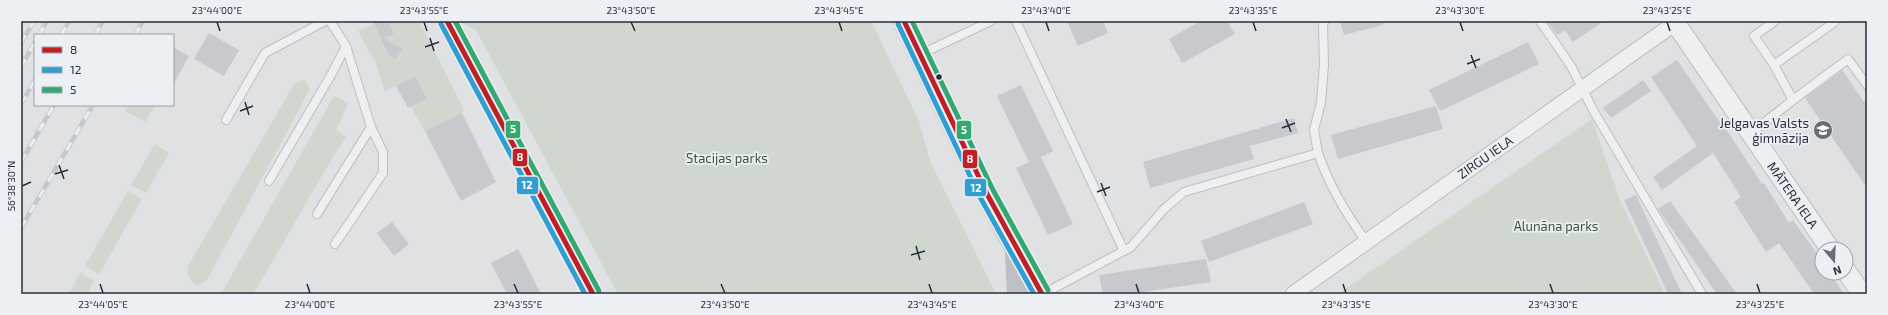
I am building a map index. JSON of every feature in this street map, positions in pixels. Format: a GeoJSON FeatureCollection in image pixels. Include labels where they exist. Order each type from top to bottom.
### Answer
{"type":"FeatureCollection","features":[{"type":"Feature","properties":{"kind":"main road"},"geometry":{"type":"LineString","coordinates":[[904,21],[990,202],[1016,251],[1043,294]]}},
{"type":"Feature","properties":{"kind":"main road"},"geometry":{"type":"LineString","coordinates":[[1016,251],[1018,294]]}},
{"type":"Feature","properties":{"kind":"street"},"geometry":{"type":"LineString","coordinates":[[447,21],[593,294]]}},
{"type":"Feature","properties":{"kind":"street","name":"ZIRGU IELA"},"geometry":{"type":"LineString","coordinates":[[1293,294],[1676,22]]}},
{"type":"Feature","properties":{"kind":"street","name":"MĀTERA IELA"},"geometry":{"type":"LineString","coordinates":[[1676,22],[1750,134],[1824,241]]}},
{"type":"Feature","properties":{"kind":"street"},"geometry":{"type":"LineString","coordinates":[[1853,281],[1862,294]]}},
{"type":"Feature","properties":{"kind":"lane"},"geometry":{"type":"LineString","coordinates":[[226,120],[265,53],[325,21]]}},
{"type":"Feature","properties":{"kind":"lane"},"geometry":{"type":"LineString","coordinates":[[330,21],[346,46],[371,127],[383,152],[383,173],[335,244]]}},
{"type":"Feature","properties":{"kind":"lane"},"geometry":{"type":"LineString","coordinates":[[920,55],[991,21]]}},
{"type":"Feature","properties":{"kind":"lane"},"geometry":{"type":"LineString","coordinates":[[1016,21],[1124,250]]}},
{"type":"Feature","properties":{"kind":"lane"},"geometry":{"type":"LineString","coordinates":[[1325,21],[1323,24],[1324,65],[1321,102],[1314,130],[1318,153],[1326,178],[1350,220],[1366,241]]}},
{"type":"Feature","properties":{"kind":"lane"},"geometry":{"type":"LineString","coordinates":[[1540,21],[1571,66],[1582,89],[1702,294]]}},
{"type":"Feature","properties":{"kind":"lane"},"geometry":{"type":"LineString","coordinates":[[1775,21],[1754,36],[1774,66],[1793,100]]}},
{"type":"Feature","properties":{"kind":"lane"},"geometry":{"type":"LineString","coordinates":[[1774,66],[1836,21]]}},
{"type":"Feature","properties":{"kind":"lane"},"geometry":{"type":"LineString","coordinates":[[270,181],[346,46]]}},
{"type":"Feature","properties":{"kind":"lane"},"geometry":{"type":"LineString","coordinates":[[1750,134],[1848,59],[1867,85]]}},
{"type":"Feature","properties":{"kind":"lane"},"geometry":{"type":"LineString","coordinates":[[317,214],[371,127]]}},
{"type":"Feature","properties":{"kind":"lane"},"geometry":{"type":"LineString","coordinates":[[1043,294],[1131,247],[1164,208],[1184,192],[1318,153]]}},
{"type":"Feature","properties":{"kind":"green space"},"geometry":{"type":"Polygon","coordinates":[[[389,21],[419,21],[464,110],[462,113],[425,131],[411,107],[427,99],[415,76],[385,91],[376,63],[358,31],[374,24],[382,39],[394,34],[389,21]]]}},
{"type":"Feature","properties":{"kind":"green space","name":"Stacijas parks"},"geometry":{"type":"Polygon","coordinates":[[[458,21],[871,21],[919,121],[930,161],[996,294],[618,294],[476,30],[458,21]]]}},
{"type":"Feature","properties":{"kind":"green space"},"geometry":{"type":"Polygon","coordinates":[[[305,80],[310,89],[207,280],[201,284],[195,285],[188,275],[188,266],[295,83],[305,80]]]}},
{"type":"Feature","properties":{"kind":"green space"},"geometry":{"type":"Polygon","coordinates":[[[334,96],[348,103],[336,130],[346,137],[253,294],[221,294],[334,96]]]}},
{"type":"Feature","properties":{"kind":"green space"},"geometry":{"type":"Polygon","coordinates":[[[128,106],[154,106],[145,122],[125,111],[128,106]]]}},
{"type":"Feature","properties":{"kind":"green space","name":"Alunāna parks"},"geometry":{"type":"Polygon","coordinates":[[[1592,119],[1620,200],[1665,294],[1338,294],[1592,119]]]}},
{"type":"Feature","properties":{"kind":"green space"},"geometry":{"type":"Polygon","coordinates":[[[155,144],[169,153],[146,193],[131,185],[155,144]]]}},
{"type":"Feature","properties":{"kind":"green space"},"geometry":{"type":"Polygon","coordinates":[[[128,191],[142,199],[99,274],[85,266],[128,191]]]}},
{"type":"Feature","properties":{"kind":"green space"},"geometry":{"type":"Polygon","coordinates":[[[80,273],[94,281],[87,294],[69,294],[80,273]]]}},
{"type":"Feature","properties":{"kind":"building"},"geometry":{"type":"Polygon","coordinates":[[[373,21],[389,21],[394,34],[384,38],[402,49],[396,59],[388,54],[373,21]]]}},
{"type":"Feature","properties":{"kind":"building"},"geometry":{"type":"Polygon","coordinates":[[[1067,21],[1103,21],[1108,33],[1078,46],[1067,21]]]}},
{"type":"Feature","properties":{"kind":"building"},"geometry":{"type":"Polygon","coordinates":[[[1201,21],[1227,21],[1235,34],[1182,63],[1169,39],[1201,21]]]}},
{"type":"Feature","properties":{"kind":"building"},"geometry":{"type":"Polygon","coordinates":[[[1340,21],[1383,21],[1383,25],[1344,35],[1340,21]]]}},
{"type":"Feature","properties":{"kind":"building"},"geometry":{"type":"Polygon","coordinates":[[[1547,21],[1604,21],[1573,42],[1565,30],[1557,35],[1547,21]]]}},
{"type":"Feature","properties":{"kind":"building"},"geometry":{"type":"Polygon","coordinates":[[[209,33],[239,50],[224,76],[194,59],[209,33]]]}},
{"type":"Feature","properties":{"kind":"building"},"geometry":{"type":"Polygon","coordinates":[[[1528,42],[1539,64],[1440,111],[1429,90],[1528,42]]]}},
{"type":"Feature","properties":{"kind":"building"},"geometry":{"type":"Polygon","coordinates":[[[174,48],[189,56],[174,83],[174,48]]]}},
{"type":"Feature","properties":{"kind":"building"},"geometry":{"type":"Polygon","coordinates":[[[1677,60],[1725,130],[1726,129],[1762,184],[1764,183],[1789,223],[1793,220],[1814,250],[1814,281],[1835,281],[1844,294],[1814,294],[1779,243],[1766,252],[1734,202],[1741,197],[1713,153],[1662,190],[1653,177],[1697,146],[1651,77],[1677,60]]]}},
{"type":"Feature","properties":{"kind":"building"},"geometry":{"type":"Polygon","coordinates":[[[1842,70],[1867,106],[1867,188],[1805,98],[1842,70]]]}},
{"type":"Feature","properties":{"kind":"building"},"geometry":{"type":"Polygon","coordinates":[[[415,76],[427,99],[408,108],[396,86],[415,76]]]}},
{"type":"Feature","properties":{"kind":"building"},"geometry":{"type":"Polygon","coordinates":[[[1643,80],[1651,91],[1611,118],[1603,108],[1643,80]]]}},
{"type":"Feature","properties":{"kind":"building"},"geometry":{"type":"Polygon","coordinates":[[[1021,85],[1053,151],[1041,157],[1073,224],[1048,235],[1016,168],[1029,162],[997,96],[1021,85]]]}},
{"type":"Feature","properties":{"kind":"building"},"geometry":{"type":"Polygon","coordinates":[[[1436,106],[1443,129],[1338,159],[1331,135],[1436,106]]]}},
{"type":"Feature","properties":{"kind":"building"},"geometry":{"type":"Polygon","coordinates":[[[462,113],[496,182],[461,201],[425,131],[462,113]]]}},
{"type":"Feature","properties":{"kind":"building"},"geometry":{"type":"Polygon","coordinates":[[[1294,118],[1298,133],[1250,146],[1254,159],[1150,188],[1143,162],[1294,118]]]}},
{"type":"Feature","properties":{"kind":"building"},"geometry":{"type":"Polygon","coordinates":[[[1636,195],[1682,294],[1668,294],[1624,200],[1636,195]]]}},
{"type":"Feature","properties":{"kind":"building"},"geometry":{"type":"Polygon","coordinates":[[[1670,201],[1737,294],[1717,294],[1658,209],[1670,201]]]}},
{"type":"Feature","properties":{"kind":"building"},"geometry":{"type":"Polygon","coordinates":[[[1304,202],[1313,224],[1209,262],[1201,241],[1304,202]]]}},
{"type":"Feature","properties":{"kind":"building"},"geometry":{"type":"Polygon","coordinates":[[[392,222],[409,244],[394,256],[377,233],[392,222]]]}},
{"type":"Feature","properties":{"kind":"building"},"geometry":{"type":"Polygon","coordinates":[[[518,249],[541,294],[507,294],[491,263],[518,249]]]}},
{"type":"Feature","properties":{"kind":"building"},"geometry":{"type":"Polygon","coordinates":[[[1206,259],[1211,282],[1129,294],[1103,294],[1099,275],[1206,259]]]}},
{"type":"Feature","properties":{"kind":"railway"},"geometry":{"type":"LineString","coordinates":[[21,43],[34,21]]}},
{"type":"Feature","properties":{"kind":"railway"},"geometry":{"type":"LineString","coordinates":[[40,34],[47,21]]}},
{"type":"Feature","properties":{"kind":"railway"},"geometry":{"type":"LineString","coordinates":[[62,34],[69,21]]}},
{"type":"Feature","properties":{"kind":"railway"},"geometry":{"type":"LineString","coordinates":[[96,34],[103,21]]}},
{"type":"Feature","properties":{"kind":"railway"},"geometry":{"type":"LineString","coordinates":[[136,34],[143,21]]}},
{"type":"Feature","properties":{"kind":"railway"},"geometry":{"type":"LineString","coordinates":[[21,67],[34,44]]}},
{"type":"Feature","properties":{"kind":"railway"},"geometry":{"type":"LineString","coordinates":[[21,104],[34,82]]}},
{"type":"Feature","properties":{"kind":"railway"},"geometry":{"type":"LineString","coordinates":[[21,162],[53,106]]}},
{"type":"Feature","properties":{"kind":"railway"},"geometry":{"type":"LineString","coordinates":[[21,228],[92,106]]}},
{"type":"Feature","properties":{"kind":"transit line","name":"8"},"geometry":{"type":"LineString","coordinates":[[447,21],[593,294]]}},
{"type":"Feature","properties":{"kind":"transit line","name":"5"},"geometry":{"type":"LineString","coordinates":[[455,21],[599,291]]}},
{"type":"Feature","properties":{"kind":"transit line","name":"8"},"geometry":{"type":"LineString","coordinates":[[904,21],[987,194],[1042,294]]}},
{"type":"Feature","properties":{"kind":"transit line","name":"5"},"geometry":{"type":"LineString","coordinates":[[912,21],[993,190],[1048,290]]}},
{"type":"Feature","properties":{"kind":"transit line","name":"12"},"geometry":{"type":"LineString","coordinates":[[441,24],[585,294]]}},
{"type":"Feature","properties":{"kind":"transit line","name":"12"},"geometry":{"type":"LineString","coordinates":[[898,24],[980,197],[1034,294]]}},
{"type":"Feature","properties":{"kind":"place","name":"Jelgavas Valsts ģimnāzija"},"geometry":{"type":"Point","coordinates":[1823,130]}}]}
